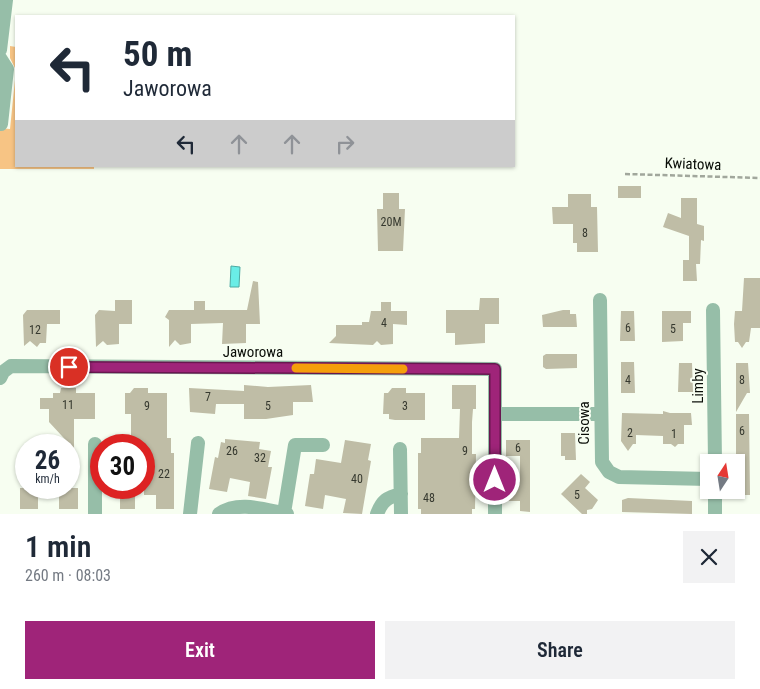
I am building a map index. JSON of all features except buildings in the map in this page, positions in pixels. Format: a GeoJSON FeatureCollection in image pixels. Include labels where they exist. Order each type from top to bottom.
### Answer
{"type":"FeatureCollection","features":[{"type":"Feature","properties":{"kind":"street"},"geometry":{"type":"LineString","coordinates":[[0,50],[6,0]]}},
{"type":"Feature","properties":{"kind":"street"},"geometry":{"type":"LineString","coordinates":[[0,58],[7,69],[0,124]]}},
{"type":"Feature","properties":{"kind":"street","name":"Cisowa"},"geometry":{"type":"LineString","coordinates":[[600,300],[602,462],[609,472],[618,477],[632,479],[700,479]]}},
{"type":"Feature","properties":{"kind":"street","name":"Limby"},"geometry":{"type":"LineString","coordinates":[[713,310],[714,454]]}},
{"type":"Feature","properties":{"kind":"street","name":"Jaworowa"},"geometry":{"type":"LineString","coordinates":[[0,378],[3,372],[11,366],[495,369],[495,414]]}},
{"type":"Feature","properties":{"kind":"street"},"geometry":{"type":"LineString","coordinates":[[495,514],[495,414],[601,414]]}},
{"type":"Feature","properties":{"kind":"street"},"geometry":{"type":"LineString","coordinates":[[190,514],[198,443]]}},
{"type":"Feature","properties":{"kind":"street"},"geometry":{"type":"LineString","coordinates":[[219,514],[226,508],[239,506],[285,514],[295,445],[322,445]]}},
{"type":"Feature","properties":{"kind":"street"},"geometry":{"type":"LineString","coordinates":[[400,449],[401,514]]}},
{"type":"Feature","properties":{"kind":"street"},"geometry":{"type":"LineString","coordinates":[[377,514],[385,499],[400,494]]}},
{"type":"Feature","properties":{"kind":"street"},"geometry":{"type":"LineString","coordinates":[[95,499],[95,514]]}},
{"type":"Feature","properties":{"kind":"street"},"geometry":{"type":"LineString","coordinates":[[715,499],[715,514]]}},
{"type":"Feature","properties":{"kind":"path","name":"Kwiatowa"},"geometry":{"type":"LineString","coordinates":[[625,174],[760,178]]}},
{"type":"Feature","properties":{"kind":"shaded area"},"geometry":{"type":"Polygon","coordinates":[[[10,46],[15,47],[15,68],[10,58],[10,46]]]}},
{"type":"Feature","properties":{"kind":"shaded area"},"geometry":{"type":"Polygon","coordinates":[[[15,80],[15,167],[94,167],[94,169],[0,169],[0,128],[10,129],[15,80]]]}},
{"type":"Feature","properties":{"kind":"water"},"geometry":{"type":"Polygon","coordinates":[[[231,266],[240,267],[239,287],[230,287],[231,266]]]}},
{"type":"Feature","properties":{"kind":"slow traffic"},"geometry":{"type":"LineString","coordinates":[[296,368],[403,369]]}},
{"type":"Feature","properties":{"kind":"route"},"geometry":{"type":"LineString","coordinates":[[69,367],[495,369],[495,480]]}}]}
